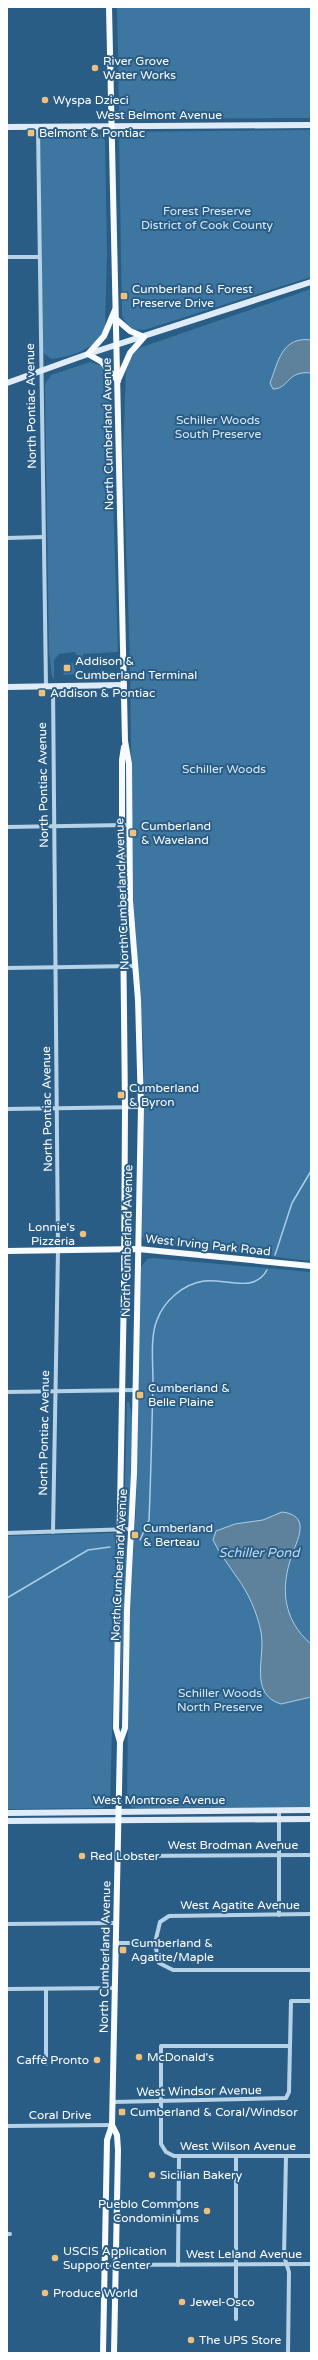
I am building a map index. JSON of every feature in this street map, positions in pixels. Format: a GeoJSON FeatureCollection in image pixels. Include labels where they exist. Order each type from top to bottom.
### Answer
{"type":"FeatureCollection","features":[{"type":"Feature","properties":{"kind":"main road","name":"North Cumberland Avenue"},"geometry":{"type":"LineString","coordinates":[[109,7],[125,741],[129,764],[130,900],[134,966],[138,1000],[141,1107],[132,1529],[127,1610],[125,1728],[120,1742]]}},
{"type":"Feature","properties":{"kind":"main road","name":"West Belmont Avenue"},"geometry":{"type":"LineString","coordinates":[[7,127],[311,125]]}},
{"type":"Feature","properties":{"kind":"main road"},"geometry":{"type":"LineString","coordinates":[[7,383],[88,354],[311,282]]}},
{"type":"Feature","properties":{"kind":"main road"},"geometry":{"type":"LineString","coordinates":[[88,354],[104,336],[116,308]]}},
{"type":"Feature","properties":{"kind":"main road"},"geometry":{"type":"LineString","coordinates":[[116,319],[130,331],[144,337]]}},
{"type":"Feature","properties":{"kind":"main road"},"geometry":{"type":"LineString","coordinates":[[88,354],[102,362],[118,381],[130,353],[144,337]]}},
{"type":"Feature","properties":{"kind":"main road"},"geometry":{"type":"LineString","coordinates":[[7,687],[124,684]]}},
{"type":"Feature","properties":{"kind":"main road","name":"North Cumberland Avenue"},"geometry":{"type":"LineString","coordinates":[[103,2353],[107,2140],[112,2125],[113,2102],[120,1742],[116,1728],[125,1249],[125,1107],[122,966],[122,760],[125,741]]}},
{"type":"Feature","properties":{"kind":"main road","name":"West Irving Park Road"},"geometry":{"type":"LineString","coordinates":[[7,1251],[138,1249],[311,1266]]}},
{"type":"Feature","properties":{"kind":"main road","name":"West Montrose Avenue"},"geometry":{"type":"LineString","coordinates":[[7,1812],[311,1810]]}},
{"type":"Feature","properties":{"kind":"main road","name":"West Montrose Avenue"},"geometry":{"type":"LineString","coordinates":[[7,1821],[311,1819]]}},
{"type":"Feature","properties":{"kind":"main road","name":"North Cumberland Avenue"},"geometry":{"type":"LineString","coordinates":[[112,2125],[117,2135],[118,2146],[114,2353]]}},
{"type":"Feature","properties":{"kind":"street","name":"North Pontiac Avenue"},"geometry":{"type":"LineString","coordinates":[[38,127],[46,686]]}},
{"type":"Feature","properties":{"kind":"street"},"geometry":{"type":"LineString","coordinates":[[7,257],[39,257]]}},
{"type":"Feature","properties":{"kind":"street"},"geometry":{"type":"LineString","coordinates":[[7,538],[43,537]]}},
{"type":"Feature","properties":{"kind":"street","name":"North Pontiac Avenue"},"geometry":{"type":"LineString","coordinates":[[53,686],[58,1250],[53,1532]]}},
{"type":"Feature","properties":{"kind":"street"},"geometry":{"type":"LineString","coordinates":[[7,828],[130,825]]}},
{"type":"Feature","properties":{"kind":"street"},"geometry":{"type":"LineString","coordinates":[[7,968],[134,966]]}},
{"type":"Feature","properties":{"kind":"street"},"geometry":{"type":"LineString","coordinates":[[7,1109],[141,1107]]}},
{"type":"Feature","properties":{"kind":"street"},"geometry":{"type":"LineString","coordinates":[[7,1392],[136,1390]]}},
{"type":"Feature","properties":{"kind":"street"},"geometry":{"type":"LineString","coordinates":[[7,1533],[132,1529]]}},
{"type":"Feature","properties":{"kind":"street"},"geometry":{"type":"LineString","coordinates":[[279,1810],[279,1914]]}},
{"type":"Feature","properties":{"kind":"street","name":"West Brodman Avenue"},"geometry":{"type":"LineString","coordinates":[[132,1856],[311,1855]]}},
{"type":"Feature","properties":{"kind":"street","name":"West Agatite Avenue"},"geometry":{"type":"LineString","coordinates":[[155,1943],[160,1922],[169,1916],[311,1914]]}},
{"type":"Feature","properties":{"kind":"street"},"geometry":{"type":"LineString","coordinates":[[7,1924],[116,1923]]}},
{"type":"Feature","properties":{"kind":"street"},"geometry":{"type":"LineString","coordinates":[[116,1943],[155,1943],[159,1963],[173,1970],[311,1970]]}},
{"type":"Feature","properties":{"kind":"street"},"geometry":{"type":"LineString","coordinates":[[7,1990],[115,1988]]}},
{"type":"Feature","properties":{"kind":"street"},"geometry":{"type":"LineString","coordinates":[[46,1989],[46,2064]]}},
{"type":"Feature","properties":{"kind":"street"},"geometry":{"type":"LineString","coordinates":[[161,2101],[161,2046],[290,2046],[291,2001],[311,2001]]}},
{"type":"Feature","properties":{"kind":"street","name":"West Windsor Avenue"},"geometry":{"type":"LineString","coordinates":[[113,2102],[286,2098],[289,2092],[290,2046]]}},
{"type":"Feature","properties":{"kind":"street","name":"West Wilson Avenue"},"geometry":{"type":"LineString","coordinates":[[161,2101],[161,2144],[166,2152],[179,2156],[311,2156]]}},
{"type":"Feature","properties":{"kind":"street","name":"Coral Drive"},"geometry":{"type":"LineString","coordinates":[[7,2126],[112,2125]]}},
{"type":"Feature","properties":{"kind":"street"},"geometry":{"type":"LineString","coordinates":[[178,2265],[179,2156]]}},
{"type":"Feature","properties":{"kind":"street"},"geometry":{"type":"LineString","coordinates":[[236,2156],[236,2319]]}},
{"type":"Feature","properties":{"kind":"street"},"geometry":{"type":"LineString","coordinates":[[286,2156],[284,2256],[289,2272],[288,2353]]}},
{"type":"Feature","properties":{"kind":"street","name":"West Leland Avenue"},"geometry":{"type":"LineString","coordinates":[[104,2265],[311,2264]]}},
{"type":"Feature","properties":{"kind":"green space"},"geometry":{"type":"Polygon","coordinates":[[[117,7],[311,7],[311,118],[122,119],[119,113],[117,7]]]}},
{"type":"Feature","properties":{"kind":"green space","name":"Forest Preserve District of Cook County"},"geometry":{"type":"Polygon","coordinates":[[[311,130],[311,277],[144,330],[131,329],[124,320],[122,314],[119,134],[124,132],[311,130]]]}},
{"type":"Feature","properties":{"kind":"green space","name":"Forest Preserve District of Cook County"},"geometry":{"type":"Polygon","coordinates":[[[46,132],[97,133],[101,134],[105,141],[107,252],[105,326],[102,334],[97,340],[84,350],[68,356],[52,359],[43,353],[40,138],[46,132]]]}},
{"type":"Feature","properties":{"kind":"green space","name":"Schiller Woods South Preserve"},"geometry":{"type":"Polygon","coordinates":[[[311,289],[311,1261],[151,1243],[145,1241],[142,1236],[144,1053],[133,896],[130,662],[123,453],[126,371],[130,358],[139,348],[311,289]]]}},
{"type":"Feature","properties":{"kind":"green space"},"geometry":{"type":"Polygon","coordinates":[[[90,362],[102,366],[109,377],[118,652],[83,654],[83,660],[74,652],[59,654],[54,660],[54,679],[52,676],[49,653],[45,384],[51,375],[90,362]]]}},
{"type":"Feature","properties":{"kind":"green space"},"geometry":{"type":"Polygon","coordinates":[[[67,663],[67,667],[71,667],[71,663],[73,663],[76,674],[63,675],[67,663]]]}},
{"type":"Feature","properties":{"kind":"green space","name":"Schiller Woods North Preserve"},"geometry":{"type":"Polygon","coordinates":[[[153,1258],[311,1272],[311,1807],[137,1808],[131,1807],[127,1800],[129,1625],[136,1508],[141,1267],[147,1259],[153,1258]]]}},
{"type":"Feature","properties":{"kind":"green space"},"geometry":{"type":"Polygon","coordinates":[[[127,1402],[129,1402],[132,1415],[133,1460],[129,1519],[127,1522],[124,1522],[127,1402]]]}},
{"type":"Feature","properties":{"kind":"green space"},"geometry":{"type":"Polygon","coordinates":[[[115,1533],[115,1627],[110,1802],[102,1808],[7,1809],[7,1536],[115,1533]]]}},
{"type":"Feature","properties":{"kind":"green space"},"geometry":{"type":"Polygon","coordinates":[[[123,1541],[126,1541],[127,1548],[120,1725],[123,1541]]]}},
{"type":"Feature","properties":{"kind":"water"},"geometry":{"type":"Polygon","coordinates":[[[301,340],[311,340],[311,373],[297,374],[282,386],[273,389],[270,383],[279,359],[287,346],[293,342],[301,340]]]}},
{"type":"Feature","properties":{"kind":"water","name":"Schiller Pond"},"geometry":{"type":"Polygon","coordinates":[[[282,1512],[296,1517],[300,1525],[299,1537],[288,1567],[285,1591],[286,1603],[295,1625],[311,1644],[311,1697],[281,1704],[271,1699],[265,1692],[261,1683],[261,1632],[252,1602],[213,1540],[216,1531],[235,1524],[263,1520],[282,1512]]]}},
{"type":"Feature","properties":{"kind":"waterway"},"geometry":{"type":"LineString","coordinates":[[275,1255],[292,1203],[311,1171]]}},
{"type":"Feature","properties":{"kind":"waterway"},"geometry":{"type":"LineString","coordinates":[[140,1540],[149,1520],[153,1334],[160,1313],[175,1294],[196,1283],[204,1281],[247,1283],[255,1281],[267,1270]]}},
{"type":"Feature","properties":{"kind":"waterway"},"geometry":{"type":"LineString","coordinates":[[7,1598],[88,1550],[110,1547]]}},
{"type":"Feature","properties":{"kind":"place","name":"River Grove Water Works"},"geometry":{"type":"Point","coordinates":[95,68]}},
{"type":"Feature","properties":{"kind":"place","name":"Wyspa Dzieci"},"geometry":{"type":"Point","coordinates":[45,100]}},
{"type":"Feature","properties":{"kind":"place","name":"Belmont & Pontiac"},"geometry":{"type":"Point","coordinates":[31,133]}},
{"type":"Feature","properties":{"kind":"place","name":"Cumberland & Forest Preserve Drive"},"geometry":{"type":"Point","coordinates":[124,296]}},
{"type":"Feature","properties":{"kind":"place","name":"Addison & Cumberland Terminal"},"geometry":{"type":"Point","coordinates":[67,668]}},
{"type":"Feature","properties":{"kind":"place","name":"Addison & Pontiac"},"geometry":{"type":"Point","coordinates":[42,693]}},
{"type":"Feature","properties":{"kind":"place","name":"Cumberland & Waveland"},"geometry":{"type":"Point","coordinates":[133,833]}},
{"type":"Feature","properties":{"kind":"place","name":"Cumberland & Byron"},"geometry":{"type":"Point","coordinates":[121,1095]}},
{"type":"Feature","properties":{"kind":"place","name":"Lonnie's Pizzeria"},"geometry":{"type":"Point","coordinates":[83,1234]}},
{"type":"Feature","properties":{"kind":"place","name":"Cumberland & Belle Plaine"},"geometry":{"type":"Point","coordinates":[140,1395]}},
{"type":"Feature","properties":{"kind":"place","name":"Cumberland & Berteau"},"geometry":{"type":"Point","coordinates":[135,1535]}},
{"type":"Feature","properties":{"kind":"place","name":"Red Lobster"},"geometry":{"type":"Point","coordinates":[82,1856]}},
{"type":"Feature","properties":{"kind":"place","name":"Cumberland & Agatite/Maple"},"geometry":{"type":"Point","coordinates":[123,1950]}},
{"type":"Feature","properties":{"kind":"place","name":"McDonald's"},"geometry":{"type":"Point","coordinates":[139,2057]}},
{"type":"Feature","properties":{"kind":"place","name":"Caffè Pronto"},"geometry":{"type":"Point","coordinates":[97,2060]}},
{"type":"Feature","properties":{"kind":"place","name":"Cumberland & Coral/Windsor"},"geometry":{"type":"Point","coordinates":[122,2112]}},
{"type":"Feature","properties":{"kind":"place","name":"Sicilian Bakery"},"geometry":{"type":"Point","coordinates":[152,2175]}},
{"type":"Feature","properties":{"kind":"place","name":"Pueblo Commons Condominiums"},"geometry":{"type":"Point","coordinates":[207,2211]}},
{"type":"Feature","properties":{"kind":"place","name":"USCIS Application Support Center"},"geometry":{"type":"Point","coordinates":[55,2258]}},
{"type":"Feature","properties":{"kind":"place","name":"Produce World"},"geometry":{"type":"Point","coordinates":[45,2293]}},
{"type":"Feature","properties":{"kind":"place","name":"Jewel-Osco"},"geometry":{"type":"Point","coordinates":[182,2302]}},
{"type":"Feature","properties":{"kind":"place","name":"The UPS Store"},"geometry":{"type":"Point","coordinates":[191,2340]}},
{"type":"Feature","properties":{"kind":"park label","name":"Schiller Woods"},"geometry":{"type":"Point","coordinates":[224,769]}}]}
